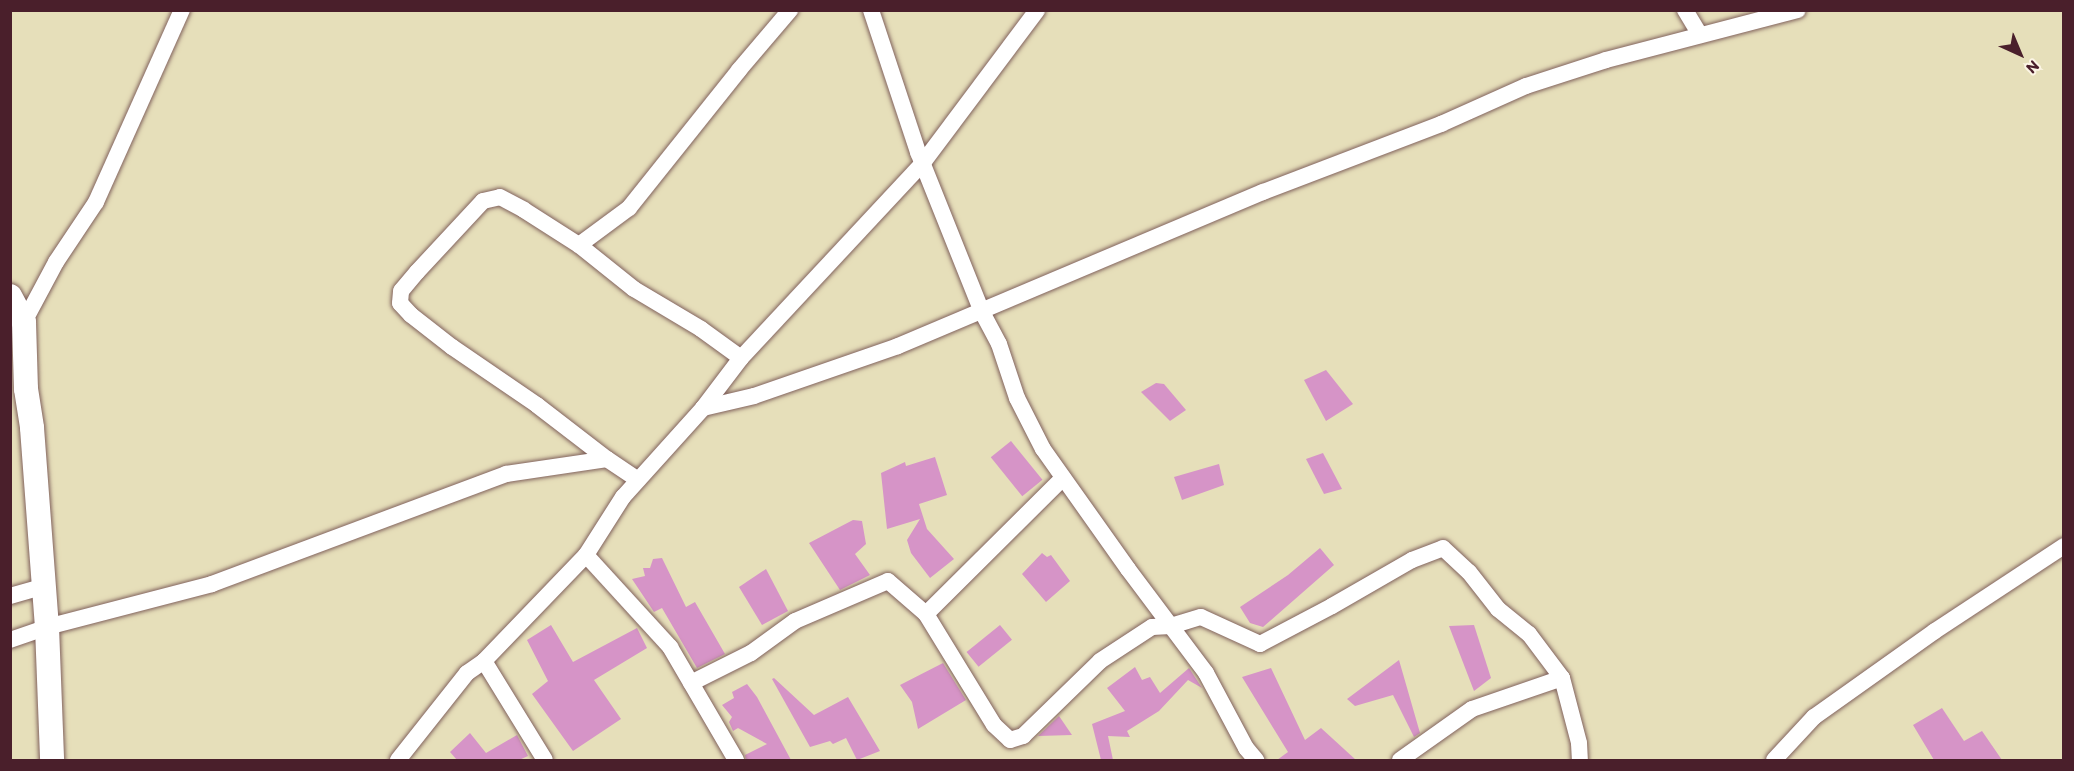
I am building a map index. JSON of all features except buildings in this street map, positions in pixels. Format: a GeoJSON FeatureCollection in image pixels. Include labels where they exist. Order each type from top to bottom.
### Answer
{"type":"FeatureCollection","features":[{"type":"Feature","properties":{"kind":"street"},"geometry":{"type":"LineString","coordinates":[[52,760],[47,627],[32,428],[18,395],[24,322],[44,282],[101,193],[182,10]]}},
{"type":"Feature","properties":{"kind":"street"},"geometry":{"type":"LineString","coordinates":[[579,245],[629,208],[790,10]]}},
{"type":"Feature","properties":{"kind":"street"},"geometry":{"type":"LineString","coordinates":[[872,10],[899,100],[922,164],[982,312],[999,344],[1017,398],[1043,449],[1206,673],[1246,748],[1256,760]]}},
{"type":"Feature","properties":{"kind":"street"},"geometry":{"type":"LineString","coordinates":[[398,760],[467,673],[484,661],[586,555],[623,497],[703,408],[741,358],[922,164],[1037,10]]}},
{"type":"Feature","properties":{"kind":"street"},"geometry":{"type":"LineString","coordinates":[[1685,10],[1700,35]]}},
{"type":"Feature","properties":{"kind":"street"},"geometry":{"type":"LineString","coordinates":[[703,408],[754,396],[898,346],[1263,192],[1441,123],[1526,86],[1606,60],[1798,10]]}},
{"type":"Feature","properties":{"kind":"street"},"geometry":{"type":"LineString","coordinates":[[638,480],[411,315],[400,303],[401,291],[483,201],[500,197],[579,245],[634,290],[701,329],[741,358]]}},
{"type":"Feature","properties":{"kind":"street"},"geometry":{"type":"LineString","coordinates":[[10,296],[24,322]]}},
{"type":"Feature","properties":{"kind":"street"},"geometry":{"type":"LineString","coordinates":[[10,640],[47,627],[212,584],[506,474],[607,459]]}},
{"type":"Feature","properties":{"kind":"street"},"geometry":{"type":"LineString","coordinates":[[926,614],[1063,478]]}},
{"type":"Feature","properties":{"kind":"street"},"geometry":{"type":"LineString","coordinates":[[1774,760],[1814,717],[1935,631],[2064,546]]}},
{"type":"Feature","properties":{"kind":"street"},"geometry":{"type":"LineString","coordinates":[[691,683],[751,653],[795,621],[888,581],[926,614],[994,725],[1011,740],[1023,736],[1100,661],[1152,627],[1171,626],[1201,617],[1260,644],[1412,560],[1443,548],[1469,572],[1498,609],[1529,634],[1562,678],[1579,743],[1580,760]]}},
{"type":"Feature","properties":{"kind":"street"},"geometry":{"type":"LineString","coordinates":[[586,555],[670,647],[736,760]]}},
{"type":"Feature","properties":{"kind":"street"},"geometry":{"type":"LineString","coordinates":[[10,596],[44,586]]}},
{"type":"Feature","properties":{"kind":"street"},"geometry":{"type":"LineString","coordinates":[[484,661],[545,760]]}},
{"type":"Feature","properties":{"kind":"street"},"geometry":{"type":"LineString","coordinates":[[1400,760],[1473,709],[1562,678]]}}]}
